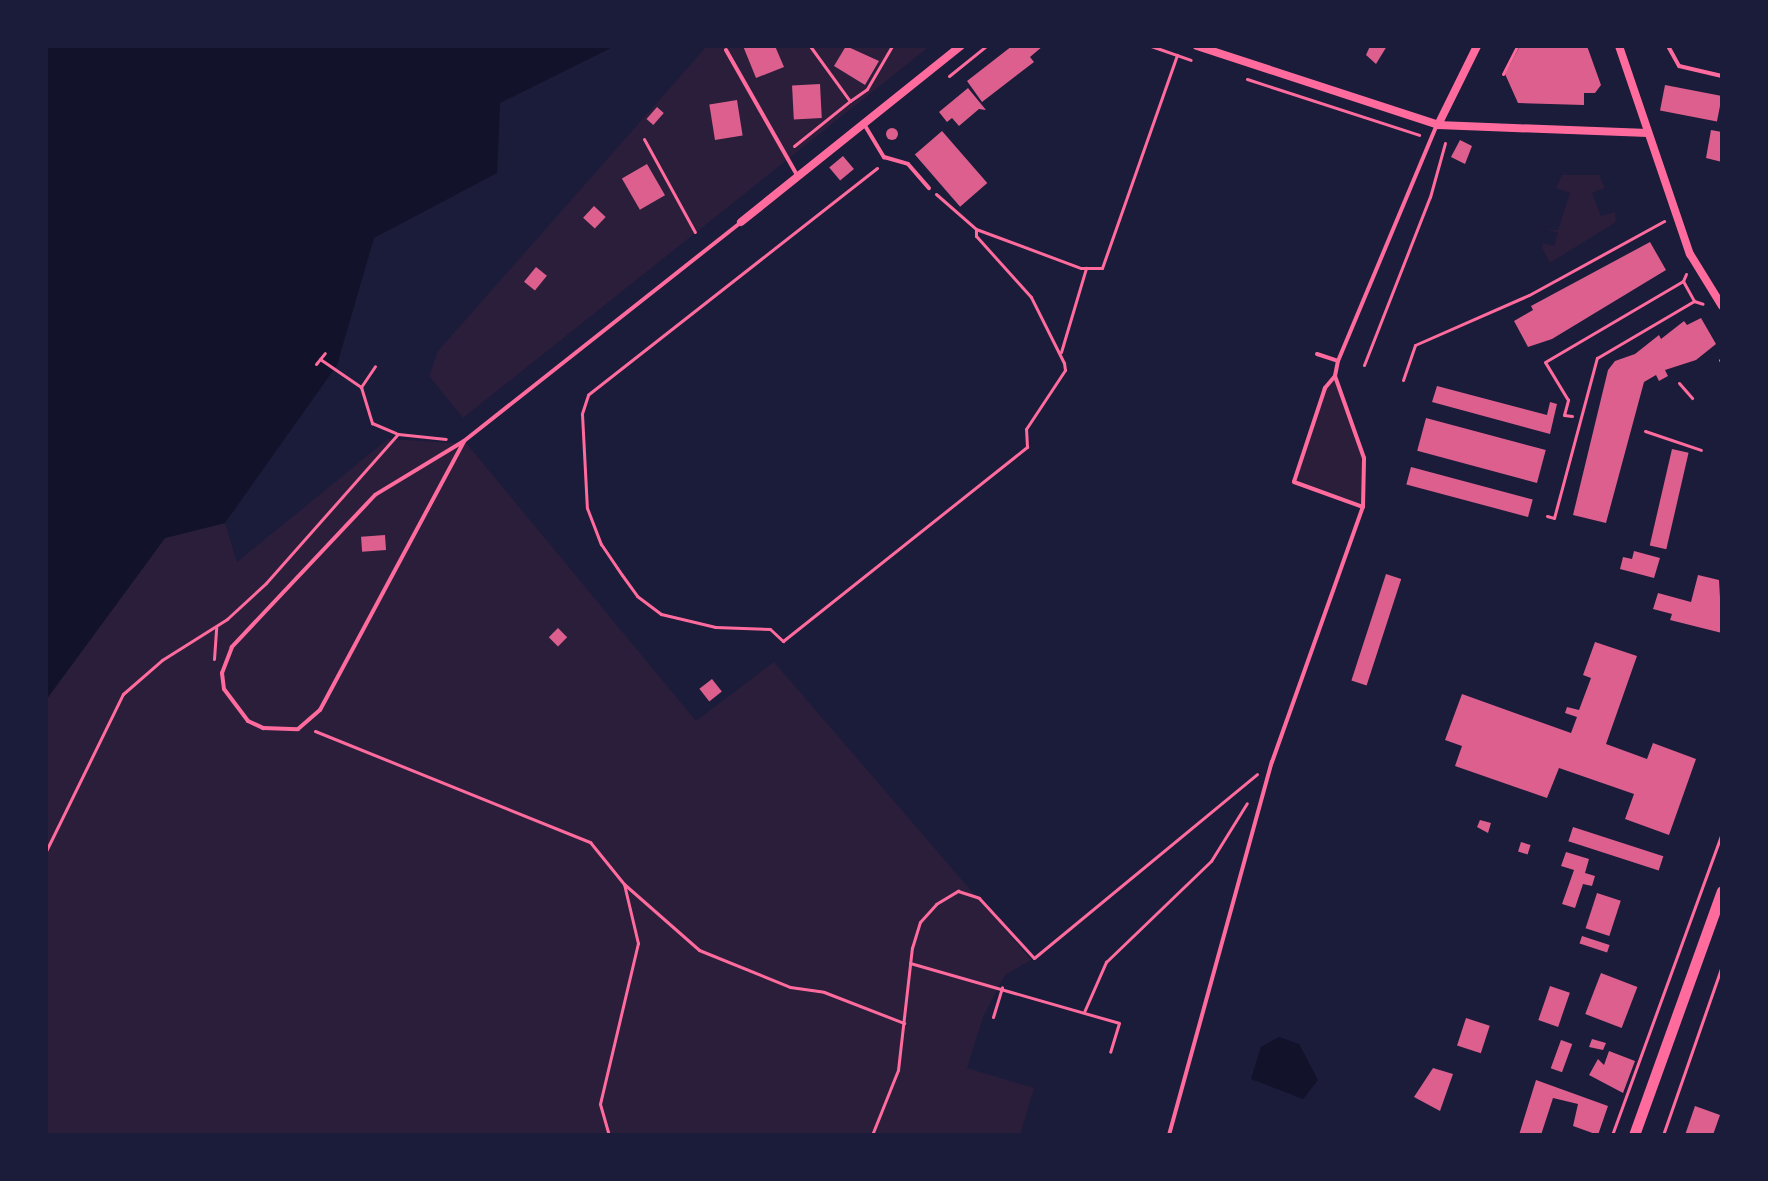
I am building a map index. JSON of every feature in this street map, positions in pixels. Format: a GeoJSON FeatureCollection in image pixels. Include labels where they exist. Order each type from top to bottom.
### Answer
{"type":"FeatureCollection","features":[{"type":"Feature","properties":{"kind":"street"},"geometry":{"type":"LineString","coordinates":[[741,222],[961,46]]}},
{"type":"Feature","properties":{"kind":"street"},"geometry":{"type":"LineString","coordinates":[[1197,46],[1438,125],[1648,133]]}},
{"type":"Feature","properties":{"kind":"street"},"geometry":{"type":"LineString","coordinates":[[1438,125],[1477,46]]}},
{"type":"Feature","properties":{"kind":"street"},"geometry":{"type":"LineString","coordinates":[[1619,46],[1690,254],[1722,306]]}},
{"type":"Feature","properties":{"kind":"street"},"geometry":{"type":"LineString","coordinates":[[1634,1135],[1722,891]]}},
{"type":"Feature","properties":{"kind":"lane"},"geometry":{"type":"LineString","coordinates":[[1668,46],[1679,66],[1722,76]]}},
{"type":"Feature","properties":{"kind":"lane"},"geometry":{"type":"LineString","coordinates":[[726,50],[798,177]]}},
{"type":"Feature","properties":{"kind":"lane"},"geometry":{"type":"LineString","coordinates":[[864,124],[889,159],[908,164],[929,188]]}},
{"type":"Feature","properties":{"kind":"lane"},"geometry":{"type":"LineString","coordinates":[[1363,507],[1294,482],[1325,388],[1335,376],[1338,361],[1424,146],[1438,125]]}},
{"type":"Feature","properties":{"kind":"lane"},"geometry":{"type":"LineString","coordinates":[[464,441],[320,710],[304,727],[279,731],[248,721],[224,689],[222,673],[232,647],[375,495],[464,441],[741,222]]}},
{"type":"Feature","properties":{"kind":"lane"},"geometry":{"type":"LineString","coordinates":[[1317,354],[1338,361]]}},
{"type":"Feature","properties":{"kind":"lane"},"geometry":{"type":"LineString","coordinates":[[1169,1135],[1272,762],[1363,507],[1364,458],[1335,376]]}},
{"type":"Feature","properties":{"kind":"path"},"geometry":{"type":"LineString","coordinates":[[810,46],[850,101]]}},
{"type":"Feature","properties":{"kind":"path"},"geometry":{"type":"LineString","coordinates":[[784,154],[867,89],[892,46]]}},
{"type":"Feature","properties":{"kind":"path"},"geometry":{"type":"LineString","coordinates":[[1503,74],[1517,46]]}},
{"type":"Feature","properties":{"kind":"path"},"geometry":{"type":"LineString","coordinates":[[929,188],[976,229],[1086,268],[1102,268],[1177,55]]}},
{"type":"Feature","properties":{"kind":"path"},"geometry":{"type":"LineString","coordinates":[[644,139],[695,232]]}},
{"type":"Feature","properties":{"kind":"path"},"geometry":{"type":"LineString","coordinates":[[1364,365],[1430,197],[1445,143]]}},
{"type":"Feature","properties":{"kind":"path"},"geometry":{"type":"LineString","coordinates":[[889,159],[588,395],[582,414],[587,508],[601,544],[637,596],[661,614],[688,622],[770,629],[783,641],[1027,447],[1026,429],[1065,370],[1060,353],[1031,297],[976,236],[976,229]]}},
{"type":"Feature","properties":{"kind":"path"},"geometry":{"type":"LineString","coordinates":[[1403,380],[1415,345],[1529,295],[1664,221]]}},
{"type":"Feature","properties":{"kind":"path"},"geometry":{"type":"LineString","coordinates":[[1060,353],[1086,268]]}},
{"type":"Feature","properties":{"kind":"path"},"geometry":{"type":"LineString","coordinates":[[1572,416],[1564,415],[1568,400],[1545,362],[1683,281]]}},
{"type":"Feature","properties":{"kind":"path"},"geometry":{"type":"LineString","coordinates":[[1547,516],[1554,518],[1597,358],[1694,301]]}},
{"type":"Feature","properties":{"kind":"path"},"geometry":{"type":"LineString","coordinates":[[316,364],[325,353]]}},
{"type":"Feature","properties":{"kind":"path"},"geometry":{"type":"LineString","coordinates":[[320,359],[361,387],[372,423],[398,434],[464,441]]}},
{"type":"Feature","properties":{"kind":"path"},"geometry":{"type":"LineString","coordinates":[[361,387],[375,366]]}},
{"type":"Feature","properties":{"kind":"path"},"geometry":{"type":"LineString","coordinates":[[1679,383],[1692,398]]}},
{"type":"Feature","properties":{"kind":"path"},"geometry":{"type":"LineString","coordinates":[[1645,431],[1701,450]]}},
{"type":"Feature","properties":{"kind":"path"},"geometry":{"type":"LineString","coordinates":[[46,851],[123,694],[162,660],[227,619],[266,583],[398,434]]}},
{"type":"Feature","properties":{"kind":"path"},"geometry":{"type":"LineString","coordinates":[[216,626],[212,650],[222,673]]}},
{"type":"Feature","properties":{"kind":"path"},"geometry":{"type":"LineString","coordinates":[[304,727],[590,842],[624,884],[699,950],[790,987],[824,992],[904,1023]]}},
{"type":"Feature","properties":{"kind":"path"},"geometry":{"type":"LineString","coordinates":[[1257,787],[1272,762]]}},
{"type":"Feature","properties":{"kind":"path"},"geometry":{"type":"LineString","coordinates":[[872,1135],[895,1085],[908,963],[920,922],[936,904],[958,891],[979,898],[1034,958],[1272,762]]}},
{"type":"Feature","properties":{"kind":"path"},"geometry":{"type":"LineString","coordinates":[[1084,1012],[1106,962],[1211,861],[1249,799]]}},
{"type":"Feature","properties":{"kind":"path"},"geometry":{"type":"LineString","coordinates":[[1612,1135],[1722,832]]}},
{"type":"Feature","properties":{"kind":"path"},"geometry":{"type":"LineString","coordinates":[[609,1135],[600,1104],[638,943],[624,884]]}},
{"type":"Feature","properties":{"kind":"path"},"geometry":{"type":"LineString","coordinates":[[908,963],[1002,987],[1119,1023],[1110,1052]]}},
{"type":"Feature","properties":{"kind":"path"},"geometry":{"type":"LineString","coordinates":[[1663,1135],[1722,966]]}},
{"type":"Feature","properties":{"kind":"path"},"geometry":{"type":"LineString","coordinates":[[993,1017],[1002,987]]}},
{"type":"Feature","properties":{"kind":"shaded area"},"geometry":{"type":"Polygon","coordinates":[[[46,46],[615,46],[500,103],[497,173],[374,238],[337,365],[225,523],[165,538],[46,700],[46,46]]]}},
{"type":"Feature","properties":{"kind":"shaded area"},"geometry":{"type":"Polygon","coordinates":[[[707,46],[930,46],[463,418],[429,376],[438,351],[707,46]]]}},
{"type":"Feature","properties":{"kind":"shaded area"},"geometry":{"type":"Polygon","coordinates":[[[1562,175],[1599,175],[1605,188],[1592,193],[1601,216],[1615,212],[1616,222],[1550,263],[1542,248],[1543,243],[1554,246],[1558,233],[1546,229],[1558,230],[1570,193],[1556,188],[1562,175]]]}},
{"type":"Feature","properties":{"kind":"shaded area"},"geometry":{"type":"Polygon","coordinates":[[[1335,376],[1364,458],[1363,507],[1294,482],[1325,388],[1335,376]]]}},
{"type":"Feature","properties":{"kind":"shaded area"},"geometry":{"type":"Polygon","coordinates":[[[388,439],[467,444],[696,721],[774,662],[1031,960],[1005,975],[983,1017],[967,1068],[1034,1088],[1020,1135],[46,1135],[46,700],[165,538],[225,523],[237,562],[388,439]]]}},
{"type":"Feature","properties":{"kind":"shaded area"},"geometry":{"type":"Polygon","coordinates":[[[1279,1037],[1299,1044],[1318,1080],[1303,1099],[1251,1079],[1261,1047],[1279,1037]]]}},
{"type":"Feature","properties":{"kind":"building"},"geometry":{"type":"Polygon","coordinates":[[[743,46],[775,46],[784,67],[756,78],[743,46]]]}},
{"type":"Feature","properties":{"kind":"building"},"geometry":{"type":"Polygon","coordinates":[[[846,46],[879,61],[865,85],[834,66],[846,46]]]}},
{"type":"Feature","properties":{"kind":"building"},"geometry":{"type":"Polygon","coordinates":[[[1012,46],[1043,46],[1030,57],[1034,62],[982,102],[967,81],[1012,46]]]}},
{"type":"Feature","properties":{"kind":"building"},"geometry":{"type":"Polygon","coordinates":[[[1370,46],[1387,46],[1376,64],[1366,55],[1370,46]]]}},
{"type":"Feature","properties":{"kind":"building"},"geometry":{"type":"Polygon","coordinates":[[[1520,46],[1587,46],[1601,85],[1595,93],[1584,93],[1584,105],[1518,103],[1505,74],[1520,46]]]}},
{"type":"Feature","properties":{"kind":"building"},"geometry":{"type":"Polygon","coordinates":[[[820,84],[822,118],[794,119],[792,85],[820,84]]]}},
{"type":"Feature","properties":{"kind":"building"},"geometry":{"type":"Polygon","coordinates":[[[1665,85],[1722,96],[1717,122],[1660,111],[1665,85]]]}},
{"type":"Feature","properties":{"kind":"building"},"geometry":{"type":"Polygon","coordinates":[[[968,88],[986,110],[979,109],[959,126],[952,118],[947,122],[939,112],[968,88]]]}},
{"type":"Feature","properties":{"kind":"building"},"geometry":{"type":"Polygon","coordinates":[[[737,100],[743,136],[715,140],[709,104],[737,100]]]}},
{"type":"Feature","properties":{"kind":"building"},"geometry":{"type":"Polygon","coordinates":[[[657,107],[664,113],[653,125],[647,119],[657,107]]]}},
{"type":"Feature","properties":{"kind":"building"},"geometry":{"type":"Polygon","coordinates":[[[892,128],[898,134],[892,140],[886,134],[892,128]]]}},
{"type":"Feature","properties":{"kind":"building"},"geometry":{"type":"Polygon","coordinates":[[[1711,130],[1722,132],[1722,162],[1706,158],[1711,130]]]}},
{"type":"Feature","properties":{"kind":"building"},"geometry":{"type":"Polygon","coordinates":[[[942,131],[987,183],[960,207],[915,155],[942,131]]]}},
{"type":"Feature","properties":{"kind":"building"},"geometry":{"type":"Polygon","coordinates":[[[1460,140],[1472,146],[1465,164],[1451,157],[1460,140]]]}},
{"type":"Feature","properties":{"kind":"building"},"geometry":{"type":"Polygon","coordinates":[[[843,156],[854,169],[840,181],[829,168],[843,156]]]}},
{"type":"Feature","properties":{"kind":"building"},"geometry":{"type":"Polygon","coordinates":[[[647,164],[665,195],[640,210],[622,178],[647,164]]]}},
{"type":"Feature","properties":{"kind":"building"},"geometry":{"type":"Polygon","coordinates":[[[594,206],[606,217],[595,229],[583,218],[594,206]]]}},
{"type":"Feature","properties":{"kind":"building"},"geometry":{"type":"Polygon","coordinates":[[[1650,242],[1666,270],[1552,339],[1528,347],[1514,321],[1533,310],[1531,306],[1650,242]]]}},
{"type":"Feature","properties":{"kind":"building"},"geometry":{"type":"Polygon","coordinates":[[[536,267],[547,276],[535,291],[524,282],[536,267]]]}},
{"type":"Feature","properties":{"kind":"building"},"geometry":{"type":"Polygon","coordinates":[[[1701,318],[1716,344],[1696,360],[1665,370],[1668,376],[1659,381],[1656,375],[1644,382],[1606,523],[1573,515],[1608,370],[1615,361],[1635,354],[1659,335],[1661,339],[1684,321],[1687,325],[1701,318]]]}},
{"type":"Feature","properties":{"kind":"building"},"geometry":{"type":"Polygon","coordinates":[[[1437,386],[1547,415],[1550,402],[1557,404],[1550,434],[1432,402],[1437,386]]]}},
{"type":"Feature","properties":{"kind":"building"},"geometry":{"type":"Polygon","coordinates":[[[1426,418],[1546,450],[1537,483],[1417,451],[1426,418]]]}},
{"type":"Feature","properties":{"kind":"building"},"geometry":{"type":"Polygon","coordinates":[[[1672,449],[1689,453],[1666,549],[1650,545],[1672,449]]]}},
{"type":"Feature","properties":{"kind":"building"},"geometry":{"type":"Polygon","coordinates":[[[1411,467],[1533,500],[1528,517],[1406,484],[1411,467]]]}},
{"type":"Feature","properties":{"kind":"building"},"geometry":{"type":"Polygon","coordinates":[[[385,535],[386,550],[362,552],[361,537],[385,535]]]}},
{"type":"Feature","properties":{"kind":"building"},"geometry":{"type":"Polygon","coordinates":[[[1634,551],[1660,558],[1654,578],[1620,569],[1623,557],[1632,559],[1634,551]]]}},
{"type":"Feature","properties":{"kind":"building"},"geometry":{"type":"Polygon","coordinates":[[[1386,574],[1401,579],[1367,685],[1351,681],[1386,574]]]}},
{"type":"Feature","properties":{"kind":"building"},"geometry":{"type":"Polygon","coordinates":[[[1698,575],[1719,580],[1722,633],[1670,620],[1672,614],[1653,609],[1658,593],[1691,602],[1698,575]]]}},
{"type":"Feature","properties":{"kind":"building"},"geometry":{"type":"Polygon","coordinates":[[[558,628],[567,637],[558,646],[549,637],[558,628]]]}},
{"type":"Feature","properties":{"kind":"building"},"geometry":{"type":"Polygon","coordinates":[[[1595,642],[1637,656],[1606,744],[1647,759],[1653,743],[1696,759],[1669,835],[1625,819],[1634,794],[1559,768],[1547,798],[1455,766],[1462,746],[1445,740],[1462,694],[1571,733],[1577,717],[1565,713],[1567,707],[1579,710],[1591,678],[1583,675],[1595,642]]]}},
{"type":"Feature","properties":{"kind":"building"},"geometry":{"type":"Polygon","coordinates":[[[712,679],[722,692],[709,701],[699,689],[712,679]]]}},
{"type":"Feature","properties":{"kind":"building"},"geometry":{"type":"Polygon","coordinates":[[[1480,820],[1491,823],[1488,833],[1477,827],[1480,820]]]}},
{"type":"Feature","properties":{"kind":"building"},"geometry":{"type":"Polygon","coordinates":[[[1573,827],[1663,856],[1659,871],[1568,841],[1573,827]]]}},
{"type":"Feature","properties":{"kind":"building"},"geometry":{"type":"Polygon","coordinates":[[[1521,842],[1531,845],[1528,854],[1518,852],[1521,842]]]}},
{"type":"Feature","properties":{"kind":"building"},"geometry":{"type":"Polygon","coordinates":[[[1566,852],[1589,859],[1585,873],[1595,876],[1592,886],[1583,884],[1575,908],[1562,904],[1574,870],[1561,866],[1566,852]]]}},
{"type":"Feature","properties":{"kind":"building"},"geometry":{"type":"Polygon","coordinates":[[[1597,893],[1621,901],[1609,936],[1586,928],[1597,893]]]}},
{"type":"Feature","properties":{"kind":"building"},"geometry":{"type":"Polygon","coordinates":[[[1582,936],[1610,945],[1607,953],[1580,944],[1582,936]]]}},
{"type":"Feature","properties":{"kind":"building"},"geometry":{"type":"Polygon","coordinates":[[[1601,973],[1637,987],[1622,1028],[1585,1014],[1601,973]]]}},
{"type":"Feature","properties":{"kind":"building"},"geometry":{"type":"Polygon","coordinates":[[[1550,986],[1570,993],[1558,1027],[1538,1020],[1550,986]]]}},
{"type":"Feature","properties":{"kind":"building"},"geometry":{"type":"Polygon","coordinates":[[[1466,1018],[1490,1026],[1481,1053],[1457,1046],[1466,1018]]]}},
{"type":"Feature","properties":{"kind":"building"},"geometry":{"type":"Polygon","coordinates":[[[1592,1039],[1606,1043],[1603,1050],[1589,1047],[1592,1039]]]}},
{"type":"Feature","properties":{"kind":"building"},"geometry":{"type":"Polygon","coordinates":[[[1561,1040],[1572,1044],[1562,1072],[1551,1068],[1561,1040]]]}},
{"type":"Feature","properties":{"kind":"building"},"geometry":{"type":"Polygon","coordinates":[[[1609,1051],[1635,1061],[1623,1093],[1589,1075],[1598,1059],[1604,1065],[1609,1051]]]}},
{"type":"Feature","properties":{"kind":"building"},"geometry":{"type":"Polygon","coordinates":[[[1433,1068],[1453,1074],[1440,1111],[1414,1097],[1433,1068]]]}},
{"type":"Feature","properties":{"kind":"building"},"geometry":{"type":"Polygon","coordinates":[[[1536,1080],[1608,1106],[1598,1135],[1573,1126],[1578,1104],[1553,1098],[1541,1135],[1519,1135],[1536,1080]]]}},
{"type":"Feature","properties":{"kind":"building"},"geometry":{"type":"Polygon","coordinates":[[[1695,1106],[1720,1115],[1713,1135],[1685,1135],[1695,1106]]]}}]}
